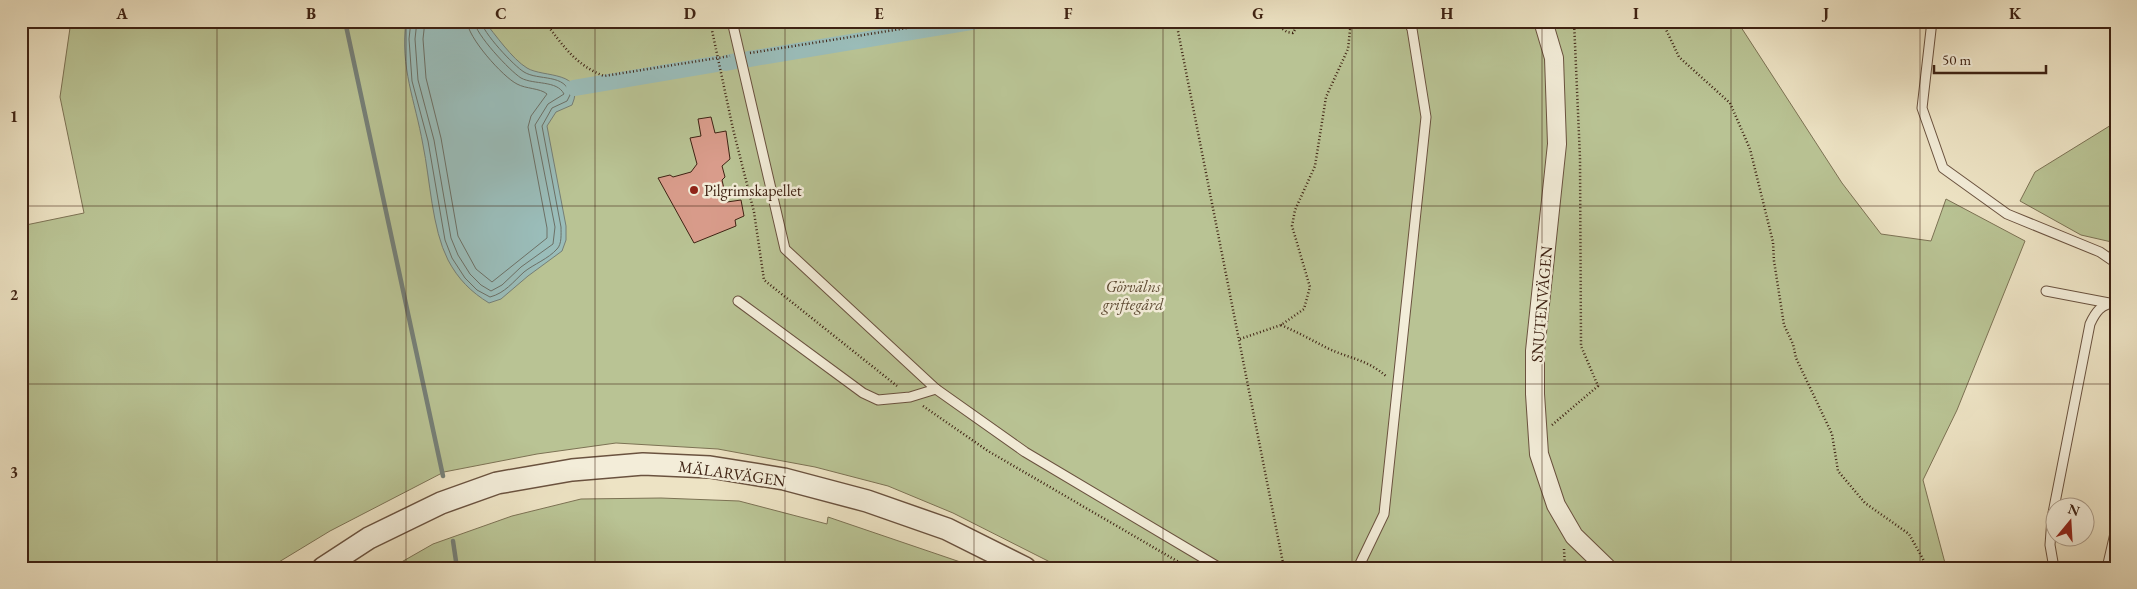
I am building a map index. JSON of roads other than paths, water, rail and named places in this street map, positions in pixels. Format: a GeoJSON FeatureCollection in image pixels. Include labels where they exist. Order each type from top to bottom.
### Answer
{"type":"FeatureCollection","features":[{"type":"Feature","properties":{"kind":"street","name":"SNUTENVÄGEN"},"geometry":{"type":"LineString","coordinates":[[1543,21],[1554,58],[1557,144],[1535,351],[1535,394],[1539,454],[1556,505],[1574,536],[1607,568]]}},
{"type":"Feature","properties":{"kind":"street","name":"MÄLARVÄGEN"},"geometry":{"type":"LineString","coordinates":[[324,568],[369,538],[441,503],[497,484],[572,470],[643,464],[710,467],[765,476],[867,501],[948,529],[1025,568]]}},
{"type":"Feature","properties":{"kind":"lane"},"geometry":{"type":"LineString","coordinates":[[732,21],[738,55],[785,249],[936,389],[1025,452],[1220,568]]}},
{"type":"Feature","properties":{"kind":"lane"},"geometry":{"type":"LineString","coordinates":[[1358,568],[1384,514],[1426,117],[1412,29],[1408,21]]}},
{"type":"Feature","properties":{"kind":"lane"},"geometry":{"type":"LineString","coordinates":[[1932,21],[1922,108],[1943,168],[2007,214],[2100,252],[2116,263]]}},
{"type":"Feature","properties":{"kind":"lane"},"geometry":{"type":"LineString","coordinates":[[2046,291],[2112,303]]}},
{"type":"Feature","properties":{"kind":"lane"},"geometry":{"type":"LineString","coordinates":[[738,301],[863,393],[878,400],[910,397],[936,389]]}},
{"type":"Feature","properties":{"kind":"lane"},"geometry":{"type":"LineString","coordinates":[[2054,568],[2050,545],[2052,518],[2090,324],[2096,311],[2112,303]]}},
{"type":"Feature","properties":{"kind":"lane"},"geometry":{"type":"LineString","coordinates":[[2107,568],[2116,529]]}},
{"type":"Feature","properties":{"kind":"water"},"geometry":{"type":"Polygon","coordinates":[[[406,21],[484,21],[521,64],[534,71],[561,77],[574,86],[575,94],[572,105],[556,112],[547,126],[566,226],[566,240],[562,251],[501,299],[489,303],[471,290],[456,273],[448,260],[438,234],[420,129],[409,84],[405,54],[406,21]]]}},
{"type":"Feature","properties":{"kind":"waterway"},"geometry":{"type":"LineString","coordinates":[[345,21],[443,476]]}},
{"type":"Feature","properties":{"kind":"waterway"},"geometry":{"type":"LineString","coordinates":[[749,59],[977,21]]}},
{"type":"Feature","properties":{"kind":"waterway"},"geometry":{"type":"LineString","coordinates":[[726,63],[736,61]]}},
{"type":"Feature","properties":{"kind":"waterway"},"geometry":{"type":"LineString","coordinates":[[574,88],[716,64]]}},
{"type":"Feature","properties":{"kind":"waterway"},"geometry":{"type":"LineString","coordinates":[[453,541],[457,568]]}},
{"type":"Feature","properties":{"kind":"place","name":"Pilgrimskapellet"},"geometry":{"type":"Point","coordinates":[694,190]}},
{"type":"Feature","properties":{"kind":"park label","name":"Görvälns griftegård"},"geometry":{"type":"Point","coordinates":[1133,295]}}]}
